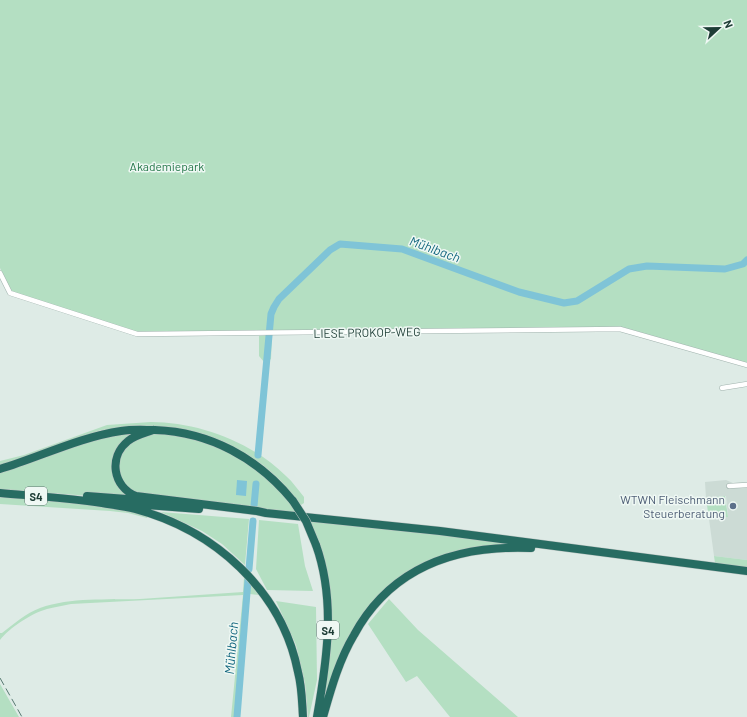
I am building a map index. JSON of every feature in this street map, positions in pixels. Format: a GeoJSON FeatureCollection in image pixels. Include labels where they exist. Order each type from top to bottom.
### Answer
{"type":"FeatureCollection","features":[{"type":"Feature","properties":{"kind":"highway","name":"S4"},"geometry":{"type":"LineString","coordinates":[[0,469],[98,436],[120,431],[134,430],[171,431],[207,439],[232,450],[251,461],[279,485],[293,501],[306,521],[323,565],[326,583],[328,628],[324,678],[317,717]]}},
{"type":"Feature","properties":{"kind":"highway"},"geometry":{"type":"LineString","coordinates":[[154,430],[128,440],[118,455],[115,466],[119,483],[132,495],[266,513],[440,531],[747,571]]}},
{"type":"Feature","properties":{"kind":"highway"},"geometry":{"type":"LineString","coordinates":[[0,489],[228,508]]}},
{"type":"Feature","properties":{"kind":"highway","name":"S4"},"geometry":{"type":"LineString","coordinates":[[0,493],[73,498],[127,507],[170,521],[210,543],[248,575],[272,608],[291,645],[300,683],[303,717]]}},
{"type":"Feature","properties":{"kind":"highway"},"geometry":{"type":"LineString","coordinates":[[73,498],[256,514],[266,513]]}},
{"type":"Feature","properties":{"kind":"highway"},"geometry":{"type":"LineString","coordinates":[[323,717],[342,658],[353,635],[383,594],[404,578],[421,568],[458,554],[477,550],[509,547],[638,558]]}},
{"type":"Feature","properties":{"kind":"street","name":"LIESE PROKOP-WEG"},"geometry":{"type":"LineString","coordinates":[[0,274],[10,294],[137,334],[272,334],[620,329],[747,365]]}},
{"type":"Feature","properties":{"kind":"street"},"geometry":{"type":"LineString","coordinates":[[722,388],[747,384]]}},
{"type":"Feature","properties":{"kind":"street"},"geometry":{"type":"LineString","coordinates":[[729,486],[747,485]]}},
{"type":"Feature","properties":{"kind":"shaded area"},"geometry":{"type":"Polygon","coordinates":[[[726,480],[733,483],[747,482],[747,560],[714,556],[709,519],[728,517],[726,496],[706,498],[705,482],[726,480]]]}},
{"type":"Feature","properties":{"kind":"green space","name":"Akademiepark"},"geometry":{"type":"Polygon","coordinates":[[[0,0],[747,0],[747,363],[622,327],[140,333],[11,291],[0,268],[0,0]]]}},
{"type":"Feature","properties":{"kind":"green space"},"geometry":{"type":"Polygon","coordinates":[[[272,335],[271,359],[264,362],[259,356],[259,336],[272,335]]]}},
{"type":"Feature","properties":{"kind":"green space"},"geometry":{"type":"Polygon","coordinates":[[[151,422],[169,423],[205,430],[241,444],[257,453],[289,478],[304,497],[304,503],[301,505],[280,480],[263,465],[245,453],[225,442],[204,434],[166,427],[152,426],[101,430],[0,467],[0,461],[24,455],[107,425],[151,422]]]}},
{"type":"Feature","properties":{"kind":"green space"},"geometry":{"type":"Polygon","coordinates":[[[171,431],[221,445],[279,485],[299,516],[128,499],[0,489],[0,469],[98,436],[171,431]]]}},
{"type":"Feature","properties":{"kind":"green space"},"geometry":{"type":"Polygon","coordinates":[[[725,496],[728,517],[709,519],[706,498],[725,496]]]}},
{"type":"Feature","properties":{"kind":"green space"},"geometry":{"type":"Polygon","coordinates":[[[0,497],[111,506],[148,515],[147,518],[128,513],[110,511],[0,504],[0,497]]]}},
{"type":"Feature","properties":{"kind":"green space"},"geometry":{"type":"Polygon","coordinates":[[[161,512],[249,519],[245,565],[222,544],[202,531],[161,512]]]}},
{"type":"Feature","properties":{"kind":"green space"},"geometry":{"type":"Polygon","coordinates":[[[307,517],[509,540],[509,547],[477,550],[405,578],[353,635],[327,705],[320,703],[328,628],[320,543],[307,517]]]}},
{"type":"Feature","properties":{"kind":"green space"},"geometry":{"type":"Polygon","coordinates":[[[259,520],[298,524],[305,566],[313,591],[267,590],[256,569],[259,520]]]}},
{"type":"Feature","properties":{"kind":"green space"},"geometry":{"type":"Polygon","coordinates":[[[714,556],[747,560],[747,567],[715,563],[714,556]]]}},
{"type":"Feature","properties":{"kind":"green space"},"geometry":{"type":"Polygon","coordinates":[[[244,577],[259,595],[250,594],[238,717],[231,717],[243,595],[71,604],[47,609],[28,617],[4,635],[0,640],[0,633],[35,610],[52,604],[89,600],[140,599],[243,592],[244,577]]]}},
{"type":"Feature","properties":{"kind":"green space"},"geometry":{"type":"Polygon","coordinates":[[[389,599],[418,630],[518,717],[450,717],[417,676],[406,682],[368,624],[389,599]]]}},
{"type":"Feature","properties":{"kind":"green space"},"geometry":{"type":"Polygon","coordinates":[[[276,601],[316,607],[317,680],[309,717],[305,683],[296,645],[276,601]]]}},
{"type":"Feature","properties":{"kind":"green space"},"geometry":{"type":"Polygon","coordinates":[[[0,684],[19,717],[0,717],[0,684]]]}},
{"type":"Feature","properties":{"kind":"water"},"geometry":{"type":"Polygon","coordinates":[[[237,480],[247,481],[246,496],[236,495],[237,480]]]}},
{"type":"Feature","properties":{"kind":"waterway","name":"Mühlbach"},"geometry":{"type":"LineString","coordinates":[[258,455],[271,314],[279,299],[330,250],[340,244],[402,249],[519,292],[564,303],[577,301],[629,269],[647,266],[725,269],[743,264],[747,260]]}},
{"type":"Feature","properties":{"kind":"waterway","name":"Mühlbach"},"geometry":{"type":"LineString","coordinates":[[254,506],[256,484]]}},
{"type":"Feature","properties":{"kind":"waterway","name":"Mühlbach"},"geometry":{"type":"LineString","coordinates":[[249,569],[253,521]]}},
{"type":"Feature","properties":{"kind":"waterway","name":"Mühlbach"},"geometry":{"type":"LineString","coordinates":[[237,717],[248,580]]}},
{"type":"Feature","properties":{"kind":"railway"},"geometry":{"type":"LineString","coordinates":[[0,678],[22,717]]}},
{"type":"Feature","properties":{"kind":"place","name":"WTWN Fleischmann Steuerberatung"},"geometry":{"type":"Point","coordinates":[733,506]}}]}
